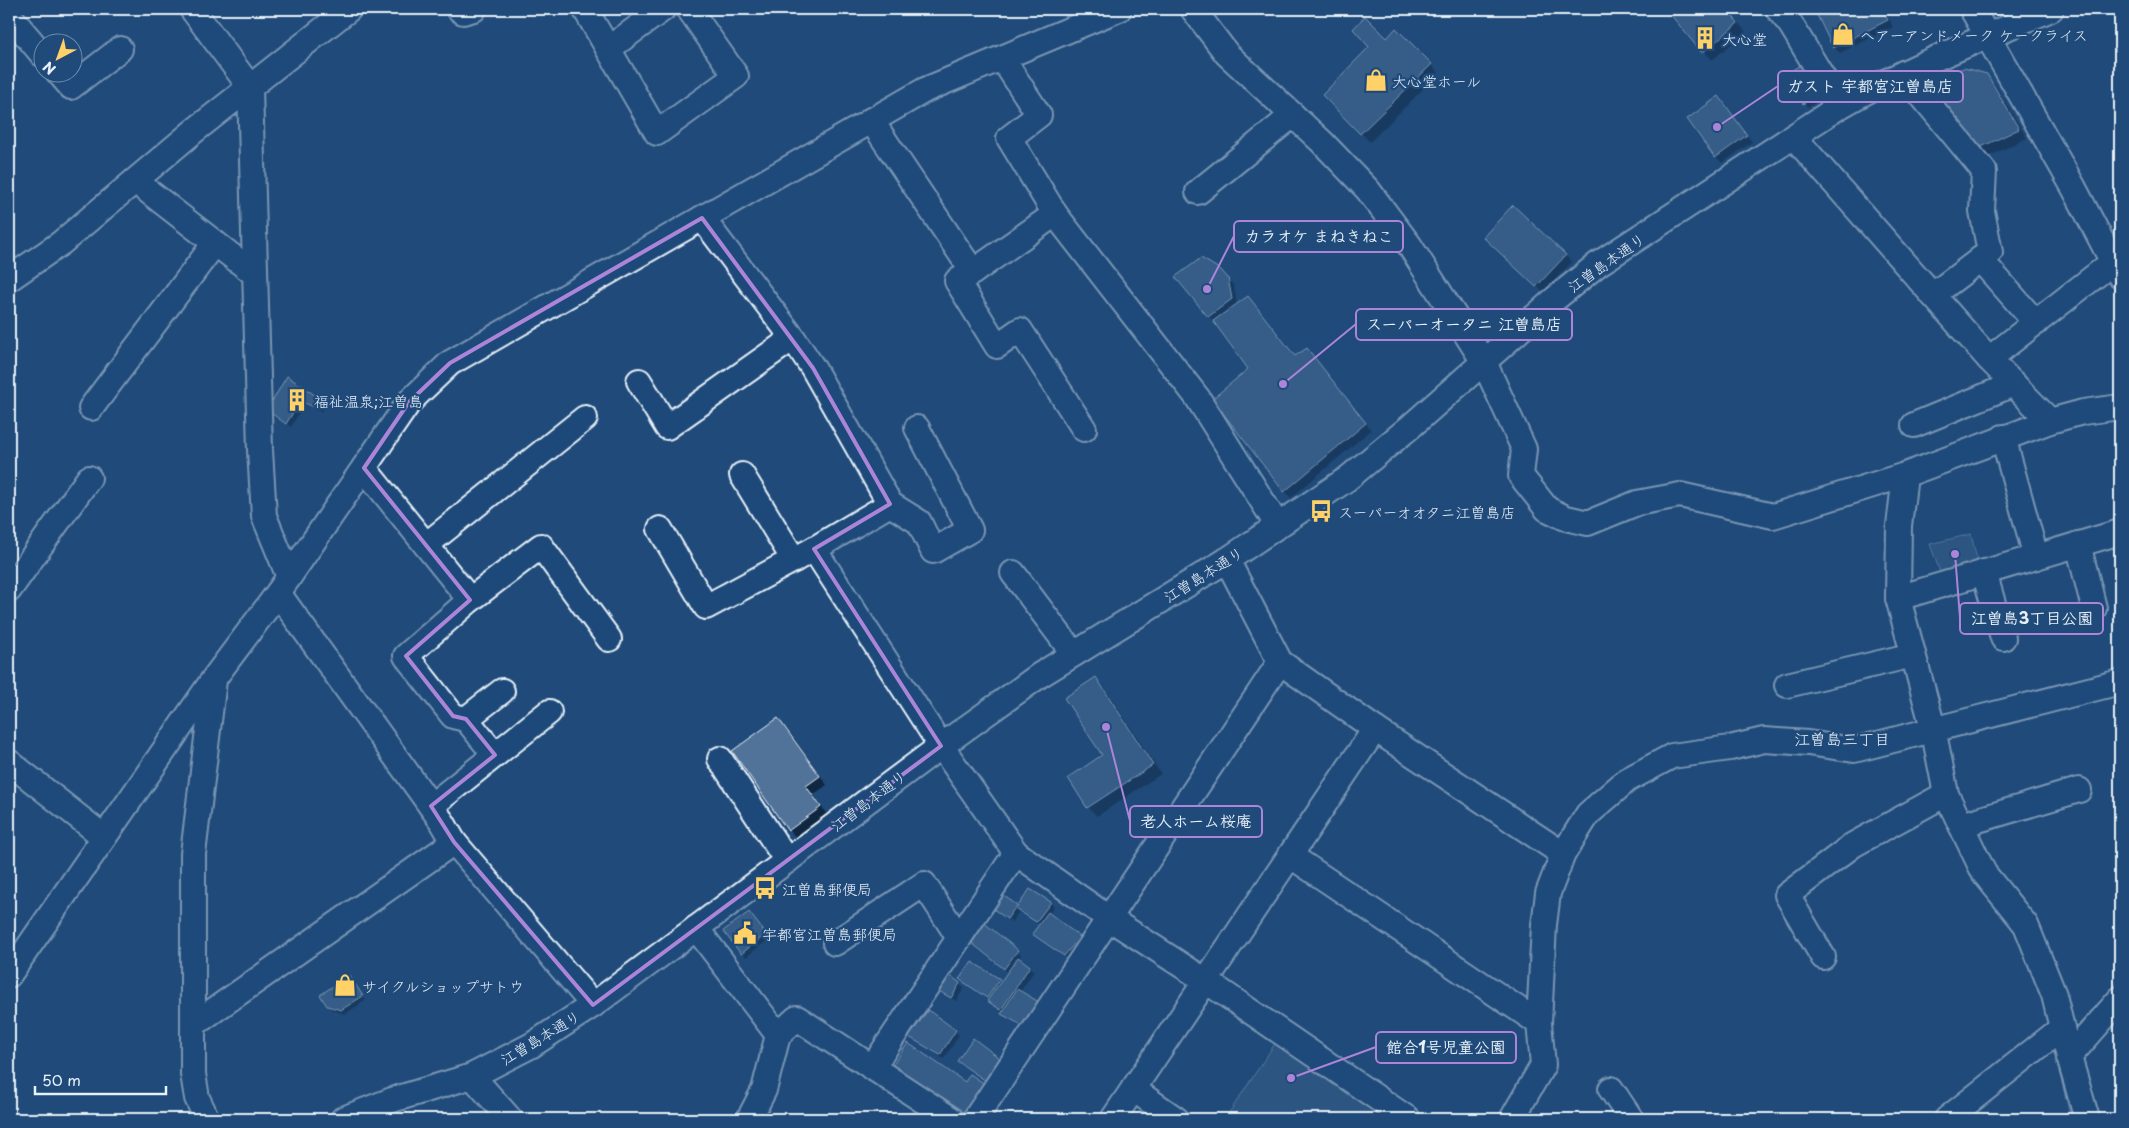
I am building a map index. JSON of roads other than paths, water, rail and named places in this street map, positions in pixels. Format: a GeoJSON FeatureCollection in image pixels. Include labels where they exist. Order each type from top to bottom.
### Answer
{"type":"FeatureCollection","features":[{"type":"Feature","properties":{"kind":"street"},"geometry":{"type":"LineString","coordinates":[[192,9],[250,87],[260,450],[264,516],[283,585],[454,842],[593,1005]]}},
{"type":"Feature","properties":{"kind":"street"},"geometry":{"type":"LineString","coordinates":[[9,279],[61,243],[250,87],[349,9]]}},
{"type":"Feature","properties":{"kind":"street"},"geometry":{"type":"LineString","coordinates":[[459,9],[463,12],[474,9]]}},
{"type":"Feature","properties":{"kind":"street"},"geometry":{"type":"LineString","coordinates":[[585,9],[657,133],[736,76],[689,9]]}},
{"type":"Feature","properties":{"kind":"street"},"geometry":{"type":"LineString","coordinates":[[608,48],[664,9]]}},
{"type":"Feature","properties":{"kind":"street"},"geometry":{"type":"LineString","coordinates":[[10,969],[214,677],[283,585],[409,402],[450,363],[925,90],[1119,9]]}},
{"type":"Feature","properties":{"kind":"street"},"geometry":{"type":"LineString","coordinates":[[1193,9],[1227,54],[1322,142],[1368,190],[1410,246],[1484,362],[1524,449],[1521,476],[1546,509],[1566,518],[1588,523],[1637,503],[1680,495],[1773,516],[1905,475],[2050,421],[2083,412],[2120,407]]}},
{"type":"Feature","properties":{"kind":"street"},"geometry":{"type":"LineString","coordinates":[[1778,9],[1791,25],[1840,106]]}},
{"type":"Feature","properties":{"kind":"street"},"geometry":{"type":"LineString","coordinates":[[1972,9],[2074,188],[2117,269],[2036,323],[1989,359]]}},
{"type":"Feature","properties":{"kind":"street","name":"江曽島本通り"},"geometry":{"type":"LineString","coordinates":[[343,1119],[392,1100],[472,1076],[532,1045],[593,1005],[941,746],[1040,675],[1227,560],[1347,479],[1374,458],[1556,298],[1598,264],[1840,106],[1903,73],[2051,9]]}},
{"type":"Feature","properties":{"kind":"street"},"geometry":{"type":"LineString","coordinates":[[9,15],[32,42]]}},
{"type":"Feature","properties":{"kind":"street"},"geometry":{"type":"LineString","coordinates":[[82,78],[120,49]]}},
{"type":"Feature","properties":{"kind":"street"},"geometry":{"type":"LineString","coordinates":[[1002,58],[1039,115],[1009,138],[1055,214],[1197,397],[1278,526]]}},
{"type":"Feature","properties":{"kind":"street"},"geometry":{"type":"LineString","coordinates":[[1903,73],[1984,172],[1982,211],[1990,252],[1933,295]]}},
{"type":"Feature","properties":{"kind":"street"},"geometry":{"type":"LineString","coordinates":[[67,82],[71,87],[77,82]]}},
{"type":"Feature","properties":{"kind":"street"},"geometry":{"type":"LineString","coordinates":[[1198,192],[1293,116]]}},
{"type":"Feature","properties":{"kind":"street"},"geometry":{"type":"LineString","coordinates":[[871,120],[972,272]]}},
{"type":"Feature","properties":{"kind":"street"},"geometry":{"type":"LineString","coordinates":[[1794,137],[1989,359],[2050,421]]}},
{"type":"Feature","properties":{"kind":"street"},"geometry":{"type":"LineString","coordinates":[[135,181],[255,274]]}},
{"type":"Feature","properties":{"kind":"street"},"geometry":{"type":"LineString","coordinates":[[1055,214],[957,281],[997,346],[1020,330],[1084,428]]}},
{"type":"Feature","properties":{"kind":"street"},"geometry":{"type":"LineString","coordinates":[[702,218],[814,368],[890,504],[918,522],[933,551],[970,530],[917,428]]}},
{"type":"Feature","properties":{"kind":"street"},"geometry":{"type":"LineString","coordinates":[[91,408],[215,243]]}},
{"type":"Feature","properties":{"kind":"street"},"geometry":{"type":"LineString","coordinates":[[1980,259],[2036,323]]}},
{"type":"Feature","properties":{"kind":"street"},"geometry":{"type":"LineString","coordinates":[[639,381],[667,427],[793,338]]}},
{"type":"Feature","properties":{"kind":"street"},"geometry":{"type":"LineString","coordinates":[[1914,425],[2014,384]]}},
{"type":"Feature","properties":{"kind":"street"},"geometry":{"type":"LineString","coordinates":[[426,545],[585,418]]}},
{"type":"Feature","properties":{"kind":"street"},"geometry":{"type":"LineString","coordinates":[[2003,437],[2036,557]]}},
{"type":"Feature","properties":{"kind":"street"},"geometry":{"type":"LineString","coordinates":[[364,468],[470,600]]}},
{"type":"Feature","properties":{"kind":"street"},"geometry":{"type":"LineString","coordinates":[[742,475],[804,554],[1016,853],[1110,919],[1405,1118]]}},
{"type":"Feature","properties":{"kind":"street"},"geometry":{"type":"LineString","coordinates":[[1905,475],[1899,526],[1898,598],[1933,728],[1946,794],[1984,873],[2026,925],[2054,995],[2087,1119]]}},
{"type":"Feature","properties":{"kind":"street"},"geometry":{"type":"LineString","coordinates":[[9,590],[89,478]]}},
{"type":"Feature","properties":{"kind":"street"},"geometry":{"type":"LineString","coordinates":[[660,529],[706,607],[804,554],[890,504]]}},
{"type":"Feature","properties":{"kind":"street"},"geometry":{"type":"LineString","coordinates":[[1898,598],[2120,532]]}},
{"type":"Feature","properties":{"kind":"street"},"geometry":{"type":"LineString","coordinates":[[2078,544],[2094,608]]}},
{"type":"Feature","properties":{"kind":"street"},"geometry":{"type":"LineString","coordinates":[[495,755],[466,719],[453,716],[406,656],[470,600],[540,546],[609,639]]}},
{"type":"Feature","properties":{"kind":"street"},"geometry":{"type":"LineString","coordinates":[[1227,560],[1280,662],[1375,729],[1563,854]]}},
{"type":"Feature","properties":{"kind":"street"},"geometry":{"type":"LineString","coordinates":[[1984,572],[2003,638]]}},
{"type":"Feature","properties":{"kind":"street"},"geometry":{"type":"LineString","coordinates":[[1013,573],[1074,654]]}},
{"type":"Feature","properties":{"kind":"street"},"geometry":{"type":"LineString","coordinates":[[1787,685],[1913,656]]}},
{"type":"Feature","properties":{"kind":"street"},"geometry":{"type":"LineString","coordinates":[[976,1119],[1280,662]]}},
{"type":"Feature","properties":{"kind":"street"},"geometry":{"type":"LineString","coordinates":[[206,1119],[197,1098],[193,1074],[193,854],[214,677]]}},
{"type":"Feature","properties":{"kind":"street"},"geometry":{"type":"LineString","coordinates":[[1512,1119],[1543,1065],[1539,1023],[1544,925],[1548,894],[1563,854],[1588,814],[1627,780],[1672,756],[1730,748],[1764,740],[1808,743],[1854,750],[1933,728],[2120,682]]}},
{"type":"Feature","properties":{"kind":"street"},"geometry":{"type":"LineString","coordinates":[[466,719],[502,691]]}},
{"type":"Feature","properties":{"kind":"street"},"geometry":{"type":"LineString","coordinates":[[431,806],[549,712]]}},
{"type":"Feature","properties":{"kind":"street"},"geometry":{"type":"LineString","coordinates":[[1113,1119],[1375,729]]}},
{"type":"Feature","properties":{"kind":"street"},"geometry":{"type":"LineString","coordinates":[[720,759],[787,861]]}},
{"type":"Feature","properties":{"kind":"street"},"geometry":{"type":"LineString","coordinates":[[9,762],[104,837]]}},
{"type":"Feature","properties":{"kind":"street"},"geometry":{"type":"LineString","coordinates":[[1961,826],[2079,790]]}},
{"type":"Feature","properties":{"kind":"street"},"geometry":{"type":"LineString","coordinates":[[1823,957],[1787,895],[1853,845],[1946,794]]}},
{"type":"Feature","properties":{"kind":"street"},"geometry":{"type":"LineString","coordinates":[[193,1026],[454,842]]}},
{"type":"Feature","properties":{"kind":"street"},"geometry":{"type":"LineString","coordinates":[[872,1068],[1016,853]]}},
{"type":"Feature","properties":{"kind":"street"},"geometry":{"type":"LineString","coordinates":[[1291,856],[1539,1023]]}},
{"type":"Feature","properties":{"kind":"street"},"geometry":{"type":"LineString","coordinates":[[835,943],[924,884],[959,938]]}},
{"type":"Feature","properties":{"kind":"street"},"geometry":{"type":"LineString","coordinates":[[696,928],[778,1035]]}},
{"type":"Feature","properties":{"kind":"street"},"geometry":{"type":"LineString","coordinates":[[2069,1057],[2120,999]]}},
{"type":"Feature","properties":{"kind":"street"},"geometry":{"type":"LineString","coordinates":[[749,1119],[764,1090],[778,1035],[797,1018],[951,1119]]}},
{"type":"Feature","properties":{"kind":"street"},"geometry":{"type":"LineString","coordinates":[[1948,1119],[2062,1028]]}},
{"type":"Feature","properties":{"kind":"street"},"geometry":{"type":"LineString","coordinates":[[472,1076],[510,1119]]}},
{"type":"Feature","properties":{"kind":"street"},"geometry":{"type":"LineString","coordinates":[[1133,1089],[1176,1119]]}},
{"type":"Feature","properties":{"kind":"street"},"geometry":{"type":"LineString","coordinates":[[1611,1089],[1631,1119]]}},
{"type":"Feature","properties":{"kind":"place","name":"ヘアーアンドメーク ケークライス"},"geometry":{"type":"Point","coordinates":[1843,34]}},
{"type":"Feature","properties":{"kind":"place","name":"大心堂"},"geometry":{"type":"Point","coordinates":[1705,38]}},
{"type":"Feature","properties":{"kind":"place","name":"大心堂ホール"},"geometry":{"type":"Point","coordinates":[1376,80]}},
{"type":"Feature","properties":{"kind":"place","name":"ガスト 宇都宮江曽島店"},"geometry":{"type":"Point","coordinates":[1717,127]}},
{"type":"Feature","properties":{"kind":"place","name":"カラオケ まねきねこ"},"geometry":{"type":"Point","coordinates":[1207,289]}},
{"type":"Feature","properties":{"kind":"place","name":"スーパーオータニ 江曽島店"},"geometry":{"type":"Point","coordinates":[1283,384]}},
{"type":"Feature","properties":{"kind":"place","name":"福祉温泉;江曽島"},"geometry":{"type":"Point","coordinates":[297,400]}},
{"type":"Feature","properties":{"kind":"place","name":"スーパーオオタニ江曽島店"},"geometry":{"type":"Point","coordinates":[1321,511]}},
{"type":"Feature","properties":{"kind":"place","name":"江曽島3丁目公園"},"geometry":{"type":"Point","coordinates":[1955,554]}},
{"type":"Feature","properties":{"kind":"place","name":"老人ホーム桜庵"},"geometry":{"type":"Point","coordinates":[1106,727]}},
{"type":"Feature","properties":{"kind":"place","name":"江曽島郵便局"},"geometry":{"type":"Point","coordinates":[765,888]}},
{"type":"Feature","properties":{"kind":"place","name":"宇都宮江曽島郵便局"},"geometry":{"type":"Point","coordinates":[745,933]}},
{"type":"Feature","properties":{"kind":"place","name":"サイクルショップサトウ"},"geometry":{"type":"Point","coordinates":[345,985]}},
{"type":"Feature","properties":{"kind":"place","name":"館合1号児童公園"},"geometry":{"type":"Point","coordinates":[1291,1078]}},
{"type":"Feature","properties":{"kind":"district","name":"江曽島三丁目"},"geometry":{"type":"Point","coordinates":[1842,738]}}]}
